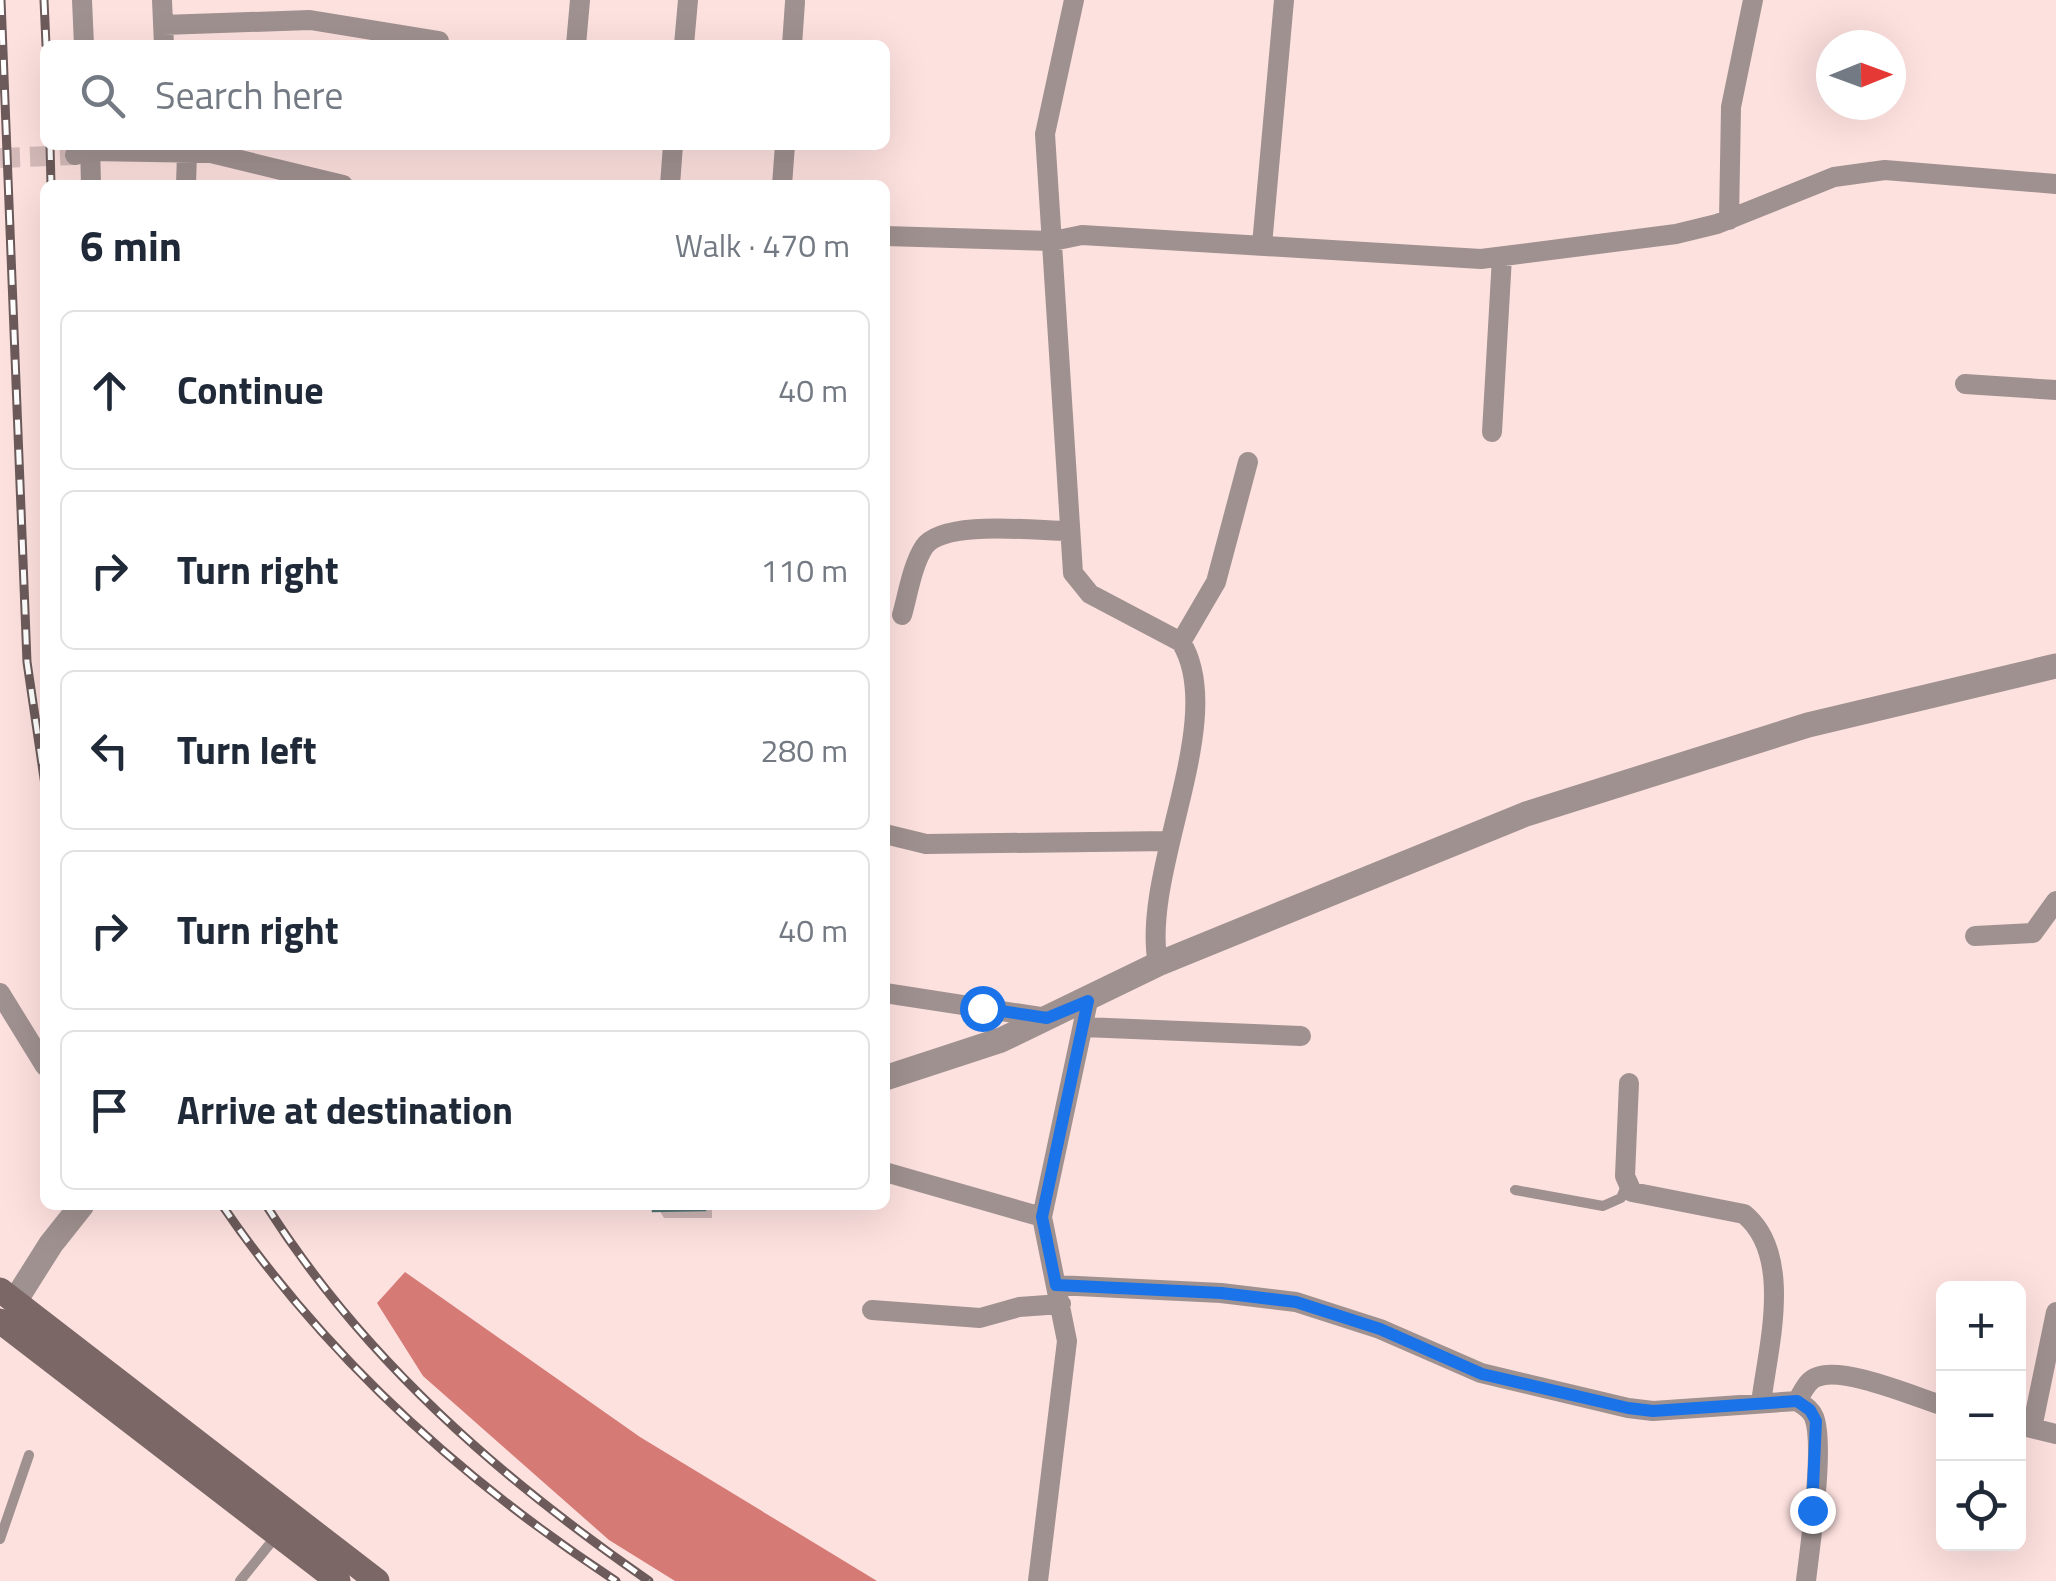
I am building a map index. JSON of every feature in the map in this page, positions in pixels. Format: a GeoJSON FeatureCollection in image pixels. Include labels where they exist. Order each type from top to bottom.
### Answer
{"type":"FeatureCollection","features":[{"type":"Feature","properties":{"kind":"main road"},"geometry":{"type":"LineString","coordinates":[[5,1304],[338,1581]]}},
{"type":"Feature","properties":{"kind":"main road"},"geometry":{"type":"LineString","coordinates":[[5,1304],[377,1581]]}},
{"type":"Feature","properties":{"kind":"street"},"geometry":{"type":"LineString","coordinates":[[82,0],[84,40]]}},
{"type":"Feature","properties":{"kind":"street"},"geometry":{"type":"LineString","coordinates":[[162,0],[163,35],[282,20],[332,23],[433,40]]}},
{"type":"Feature","properties":{"kind":"street"},"geometry":{"type":"LineString","coordinates":[[332,23],[336,0]]}},
{"type":"Feature","properties":{"kind":"street"},"geometry":{"type":"LineString","coordinates":[[576,40],[580,0]]}},
{"type":"Feature","properties":{"kind":"street"},"geometry":{"type":"LineString","coordinates":[[684,40],[688,0]]}},
{"type":"Feature","properties":{"kind":"street"},"geometry":{"type":"LineString","coordinates":[[1074,0],[1045,134],[1073,574],[1090,594],[1181,642],[1195,685],[1194,720],[1154,945],[1158,964]]}},
{"type":"Feature","properties":{"kind":"street"},"geometry":{"type":"LineString","coordinates":[[1262,246],[1284,0]]}},
{"type":"Feature","properties":{"kind":"street"},"geometry":{"type":"LineString","coordinates":[[1729,220],[1731,107],[1753,0]]}},
{"type":"Feature","properties":{"kind":"street"},"geometry":{"type":"LineString","coordinates":[[792,40],[795,2]]}},
{"type":"Feature","properties":{"kind":"street"},"geometry":{"type":"LineString","coordinates":[[85,150],[89,180]]}},
{"type":"Feature","properties":{"kind":"street"},"geometry":{"type":"LineString","coordinates":[[167,150],[281,167],[326,180]]}},
{"type":"Feature","properties":{"kind":"street"},"geometry":{"type":"LineString","coordinates":[[670,180],[673,150]]}},
{"type":"Feature","properties":{"kind":"street"},"geometry":{"type":"LineString","coordinates":[[782,180],[784,150]]}},
{"type":"Feature","properties":{"kind":"street"},"geometry":{"type":"LineString","coordinates":[[186,180],[187,152]]}},
{"type":"Feature","properties":{"kind":"street"},"geometry":{"type":"LineString","coordinates":[[890,236],[1053,241],[1082,236],[1502,258],[1676,234],[1729,220],[1834,178],[1885,170],[2056,184]]}},
{"type":"Feature","properties":{"kind":"street"},"geometry":{"type":"LineString","coordinates":[[1492,432],[1502,258]]}},
{"type":"Feature","properties":{"kind":"street"},"geometry":{"type":"LineString","coordinates":[[1965,384],[2056,390]]}},
{"type":"Feature","properties":{"kind":"street"},"geometry":{"type":"LineString","coordinates":[[1181,642],[1216,582],[1248,462]]}},
{"type":"Feature","properties":{"kind":"street"},"geometry":{"type":"LineString","coordinates":[[902,615],[925,545],[937,536],[959,530],[1069,531]]}},
{"type":"Feature","properties":{"kind":"street"},"geometry":{"type":"LineString","coordinates":[[1038,1581],[1066,1356],[1059,1294],[1042,1217],[1086,1014],[1158,964],[1526,814],[1808,725],[2056,666]]}},
{"type":"Feature","properties":{"kind":"street"},"geometry":{"type":"LineString","coordinates":[[890,835],[940,844],[1170,841]]}},
{"type":"Feature","properties":{"kind":"street"},"geometry":{"type":"LineString","coordinates":[[1976,936],[2033,933],[2056,901]]}},
{"type":"Feature","properties":{"kind":"street"},"geometry":{"type":"LineString","coordinates":[[0,992],[40,1058]]}},
{"type":"Feature","properties":{"kind":"street"},"geometry":{"type":"LineString","coordinates":[[890,994],[1047,1018],[1086,1014],[1301,1036]]}},
{"type":"Feature","properties":{"kind":"street"},"geometry":{"type":"LineString","coordinates":[[890,1076],[1001,1040],[1047,1018]]}},
{"type":"Feature","properties":{"kind":"street"},"geometry":{"type":"LineString","coordinates":[[1629,1083],[1626,1185],[1642,1196],[1730,1209],[1755,1223],[1766,1242],[1773,1294],[1762,1403]]}},
{"type":"Feature","properties":{"kind":"street"},"geometry":{"type":"LineString","coordinates":[[890,1173],[1042,1217]]}},
{"type":"Feature","properties":{"kind":"street"},"geometry":{"type":"LineString","coordinates":[[5,1304],[78,1210]]}},
{"type":"Feature","properties":{"kind":"street"},"geometry":{"type":"LineString","coordinates":[[872,1310],[980,1318],[1059,1294],[1221,1293],[1296,1302],[1380,1329],[1482,1374],[1628,1408],[1653,1411],[1797,1401],[1810,1410],[1816,1421],[1806,1581]]}},
{"type":"Feature","properties":{"kind":"street"},"geometry":{"type":"LineString","coordinates":[[2026,1423],[2056,1312]]}},
{"type":"Feature","properties":{"kind":"street"},"geometry":{"type":"LineString","coordinates":[[1797,1401],[1810,1380],[1821,1375],[1880,1386],[1936,1404]]}},
{"type":"Feature","properties":{"kind":"street"},"geometry":{"type":"LineString","coordinates":[[2026,1427],[2056,1434]]}},
{"type":"Feature","properties":{"kind":"lane"},"geometry":{"type":"LineString","coordinates":[[1515,1190],[1603,1206],[1621,1198],[1626,1185]]}},
{"type":"Feature","properties":{"kind":"lane"},"geometry":{"type":"LineString","coordinates":[[0,1539],[29,1455]]}},
{"type":"Feature","properties":{"kind":"lane"},"geometry":{"type":"LineString","coordinates":[[240,1581],[279,1533]]}},
{"type":"Feature","properties":{"kind":"shaded area"},"geometry":{"type":"Polygon","coordinates":[[[405,1272],[640,1437],[877,1581],[675,1581],[609,1540],[423,1376],[377,1303],[405,1272]]]}},
{"type":"Feature","properties":{"kind":"tunnel"},"geometry":{"type":"LineString","coordinates":[[0,158],[75,155]]}},
{"type":"Feature","properties":{"kind":"railway"},"geometry":{"type":"LineString","coordinates":[[1,0],[27,662],[40,751]]}},
{"type":"Feature","properties":{"kind":"railway"},"geometry":{"type":"LineString","coordinates":[[44,0],[46,40]]}},
{"type":"Feature","properties":{"kind":"railway"},"geometry":{"type":"LineString","coordinates":[[50,150],[51,180]]}},
{"type":"Feature","properties":{"kind":"railway"},"geometry":{"type":"LineString","coordinates":[[226,1210],[306,1314],[400,1412],[504,1501],[616,1581]]}},
{"type":"Feature","properties":{"kind":"railway"},"geometry":{"type":"LineString","coordinates":[[269,1210],[346,1315],[438,1412],[540,1501],[649,1581]]}},
{"type":"Feature","properties":{"kind":"route"},"geometry":{"type":"LineString","coordinates":[[982,1008],[1047,1018],[1088,1001],[1042,1217],[1056,1285],[1221,1293],[1296,1302],[1380,1329],[1482,1374],[1628,1408],[1653,1411],[1797,1401],[1810,1410],[1816,1421],[1812,1510]]}}]}
